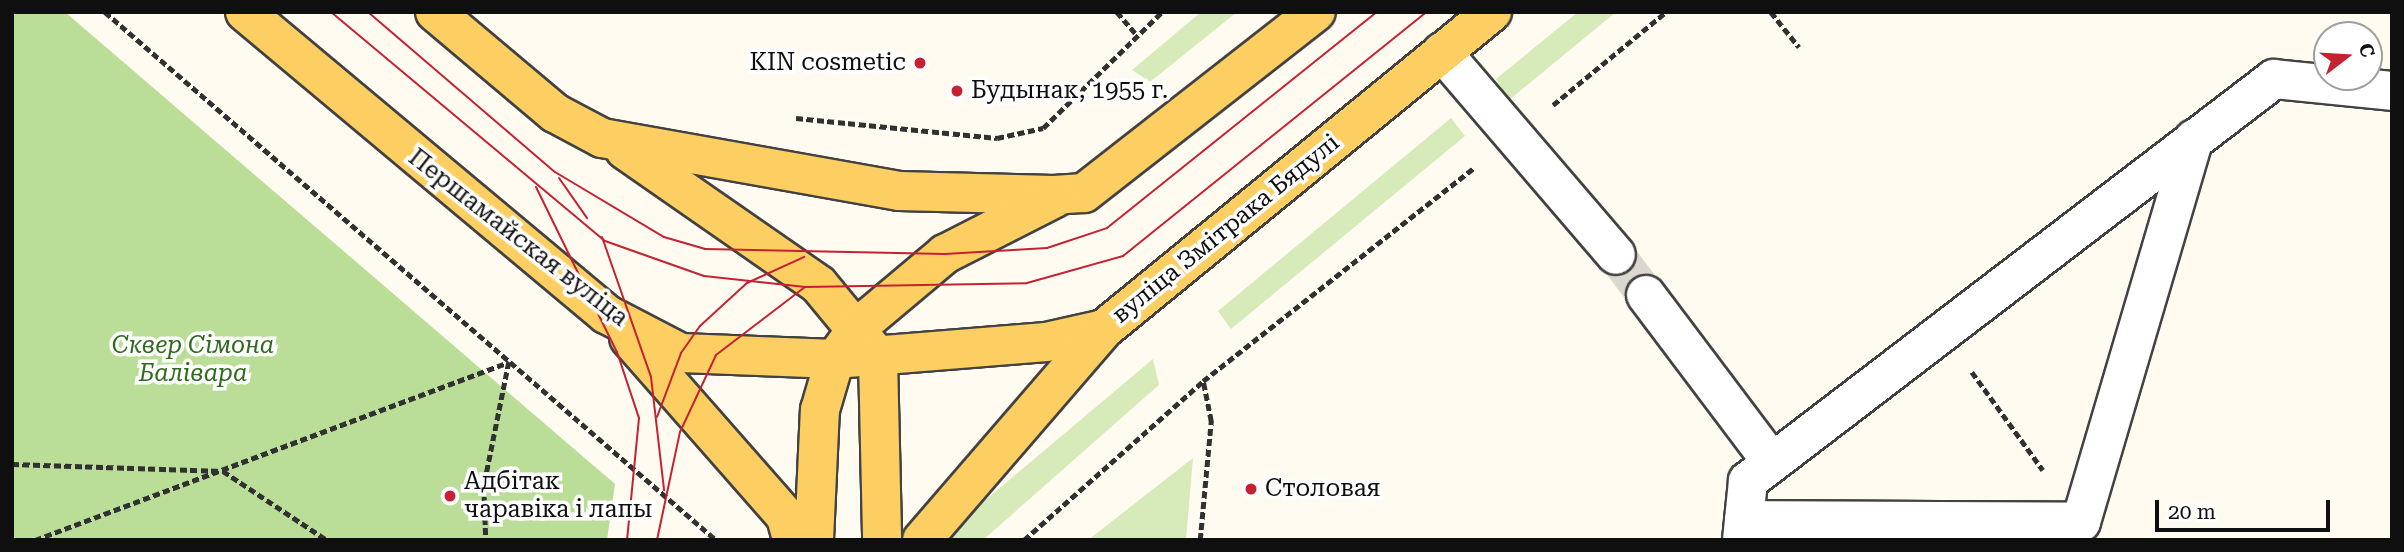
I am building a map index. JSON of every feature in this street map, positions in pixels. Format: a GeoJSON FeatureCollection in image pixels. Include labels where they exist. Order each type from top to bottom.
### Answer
{"type":"FeatureCollection","features":[{"type":"Feature","properties":{"kind":"main road","name":"Першамайская вуліца"},"geometry":{"type":"LineString","coordinates":[[245,12],[606,314],[681,353],[835,359],[868,343]]}},
{"type":"Feature","properties":{"kind":"main road"},"geometry":{"type":"LineString","coordinates":[[435,12],[555,113],[612,141],[819,285],[868,343],[882,540]]}},
{"type":"Feature","properties":{"kind":"main road"},"geometry":{"type":"LineString","coordinates":[[612,141],[899,191],[1084,193],[1316,12]]}},
{"type":"Feature","properties":{"kind":"main road","name":"вуліца Змітрака Бядулі"},"geometry":{"type":"LineString","coordinates":[[868,343],[1046,342],[1104,329],[1492,12]]}},
{"type":"Feature","properties":{"kind":"main road"},"geometry":{"type":"LineString","coordinates":[[868,343],[945,254],[1065,193]]}},
{"type":"Feature","properties":{"kind":"main road"},"geometry":{"type":"LineString","coordinates":[[606,314],[752,475],[786,517],[792,540]]}},
{"type":"Feature","properties":{"kind":"main road"},"geometry":{"type":"LineString","coordinates":[[922,540],[1104,329]]}},
{"type":"Feature","properties":{"kind":"main road"},"geometry":{"type":"LineString","coordinates":[[814,540],[820,410],[835,359]]}},
{"type":"Feature","properties":{"kind":"lane"},"geometry":{"type":"LineString","coordinates":[[1442,52],[1517,134],[1616,255]]}},
{"type":"Feature","properties":{"kind":"lane"},"geometry":{"type":"LineString","coordinates":[[2194,139],[2081,522],[1743,530],[1748,481],[2194,139],[2274,79],[2392,92]]}},
{"type":"Feature","properties":{"kind":"lane"},"geometry":{"type":"LineString","coordinates":[[1646,295],[1772,462]]}},
{"type":"Feature","properties":{"kind":"path"},"geometry":{"type":"LineString","coordinates":[[105,12],[716,540]]}},
{"type":"Feature","properties":{"kind":"path"},"geometry":{"type":"LineString","coordinates":[[1117,12],[1136,34]]}},
{"type":"Feature","properties":{"kind":"path"},"geometry":{"type":"LineString","coordinates":[[788,117],[997,138],[1043,128],[1136,34],[1162,12]]}},
{"type":"Feature","properties":{"kind":"path"},"geometry":{"type":"LineString","coordinates":[[1024,540],[1203,381],[1517,134],[1666,12]]}},
{"type":"Feature","properties":{"kind":"path"},"geometry":{"type":"LineString","coordinates":[[1771,12],[1799,47]]}},
{"type":"Feature","properties":{"kind":"path"},"geometry":{"type":"LineString","coordinates":[[1943,332],[2081,522]]}},
{"type":"Feature","properties":{"kind":"path"},"geometry":{"type":"LineString","coordinates":[[35,540],[509,362]]}},
{"type":"Feature","properties":{"kind":"path"},"geometry":{"type":"LineString","coordinates":[[486,540],[484,486],[509,362]]}},
{"type":"Feature","properties":{"kind":"path"},"geometry":{"type":"LineString","coordinates":[[1200,540],[1212,421],[1203,381]]}},
{"type":"Feature","properties":{"kind":"path"},"geometry":{"type":"LineString","coordinates":[[12,464],[223,471],[327,540]]}},
{"type":"Feature","properties":{"kind":"green space","name":"Сквер Сімона Балівара"},"geometry":{"type":"Polygon","coordinates":[[[12,12],[65,12],[615,484],[607,540],[12,540],[12,12]]]}},
{"type":"Feature","properties":{"kind":"green space"},"geometry":{"type":"Polygon","coordinates":[[[1201,12],[1237,12],[1150,82],[1132,70],[1201,12]]]}},
{"type":"Feature","properties":{"kind":"green space"},"geometry":{"type":"Polygon","coordinates":[[[1578,12],[1616,12],[1509,100],[1496,79],[1578,12]]]}},
{"type":"Feature","properties":{"kind":"green space"},"geometry":{"type":"Polygon","coordinates":[[[1451,118],[1465,136],[1231,329],[1218,311],[1451,118]]]}},
{"type":"Feature","properties":{"kind":"green space"},"geometry":{"type":"Polygon","coordinates":[[[1153,359],[1159,385],[983,540],[950,540],[983,502],[1153,359]]]}},
{"type":"Feature","properties":{"kind":"green space"},"geometry":{"type":"Polygon","coordinates":[[[1193,458],[1186,540],[1088,540],[1193,458]]]}},
{"type":"Feature","properties":{"kind":"tunnel"},"geometry":{"type":"LineString","coordinates":[[1616,255],[1646,295]]}},
{"type":"Feature","properties":{"kind":"tram line"},"geometry":{"type":"LineString","coordinates":[[331,12],[605,241],[704,276],[805,287],[1027,283],[1123,256],[1426,12]]}},
{"type":"Feature","properties":{"kind":"tram line"},"geometry":{"type":"LineString","coordinates":[[368,12],[555,172],[664,237],[705,249],[945,254],[1047,248],[1107,228],[1377,12]]}},
{"type":"Feature","properties":{"kind":"tram line"},"geometry":{"type":"LineString","coordinates":[[559,178],[587,218]]}},
{"type":"Feature","properties":{"kind":"tram line"},"geometry":{"type":"LineString","coordinates":[[536,187],[617,352],[639,418],[627,540]]}},
{"type":"Feature","properties":{"kind":"tram line"},"geometry":{"type":"LineString","coordinates":[[602,237],[651,377],[664,490]]}},
{"type":"Feature","properties":{"kind":"tram line"},"geometry":{"type":"LineString","coordinates":[[657,417],[681,353],[700,326],[747,283],[804,257]]}},
{"type":"Feature","properties":{"kind":"tram line"},"geometry":{"type":"LineString","coordinates":[[657,540],[680,432],[716,355],[805,287]]}},
{"type":"Feature","properties":{"kind":"place","name":"KIN cosmetic"},"geometry":{"type":"Point","coordinates":[920,63]}},
{"type":"Feature","properties":{"kind":"place","name":"Будынак, 1955 г."},"geometry":{"type":"Point","coordinates":[957,91]}},
{"type":"Feature","properties":{"kind":"place","name":"Столовая"},"geometry":{"type":"Point","coordinates":[1251,489]}},
{"type":"Feature","properties":{"kind":"place","name":"Адбітак чаравіка і лапы"},"geometry":{"type":"Point","coordinates":[450,496]}}]}
